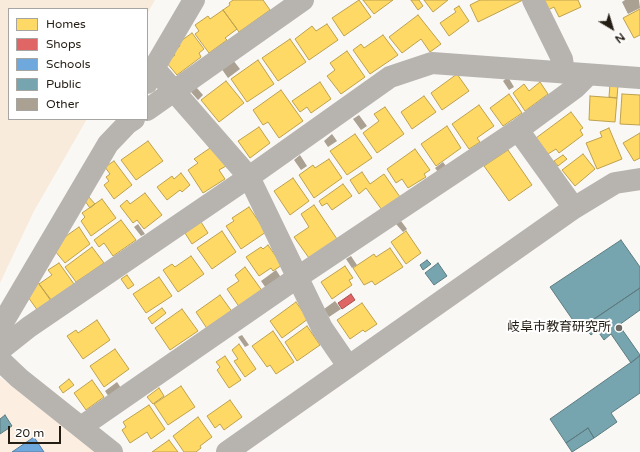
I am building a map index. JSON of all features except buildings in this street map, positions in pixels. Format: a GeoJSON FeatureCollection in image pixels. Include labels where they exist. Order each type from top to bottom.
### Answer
{"type":"FeatureCollection","features":[{"type":"Feature","properties":{"kind":"street"},"geometry":{"type":"LineString","coordinates":[[194,0],[151,76],[174,91],[249,177],[322,328],[348,366]]}},
{"type":"Feature","properties":{"kind":"street"},"geometry":{"type":"LineString","coordinates":[[148,109],[303,0]]}},
{"type":"Feature","properties":{"kind":"street"},"geometry":{"type":"LineString","coordinates":[[533,0],[562,59],[564,73]]}},
{"type":"Feature","properties":{"kind":"street"},"geometry":{"type":"LineString","coordinates":[[0,350],[29,327],[249,177],[390,77],[432,63],[640,78]]}},
{"type":"Feature","properties":{"kind":"street"},"geometry":{"type":"LineString","coordinates":[[81,427],[298,276],[518,130],[575,88],[588,75]]}},
{"type":"Feature","properties":{"kind":"street"},"geometry":{"type":"LineString","coordinates":[[0,331],[2,324],[108,144],[131,120]]}},
{"type":"Feature","properties":{"kind":"street"},"geometry":{"type":"LineString","coordinates":[[518,130],[574,208]]}},
{"type":"Feature","properties":{"kind":"street"},"geometry":{"type":"LineString","coordinates":[[227,452],[574,208],[615,183],[640,179]]}},
{"type":"Feature","properties":{"kind":"street"},"geometry":{"type":"LineString","coordinates":[[0,360],[19,378],[112,452]]}},
{"type":"Feature","properties":{"kind":"shaded area"},"geometry":{"type":"Polygon","coordinates":[[[0,0],[155,0],[148,12],[148,8],[8,8],[8,120],[86,120],[34,211],[0,283],[0,0]]]}},
{"type":"Feature","properties":{"kind":"shaded area"},"geometry":{"type":"Polygon","coordinates":[[[0,377],[96,452],[0,452],[0,377]]]}},
{"type":"Feature","properties":{"kind":"place","name":"岐阜市教育研究所"},"geometry":{"type":"Point","coordinates":[619,328]}}]}
